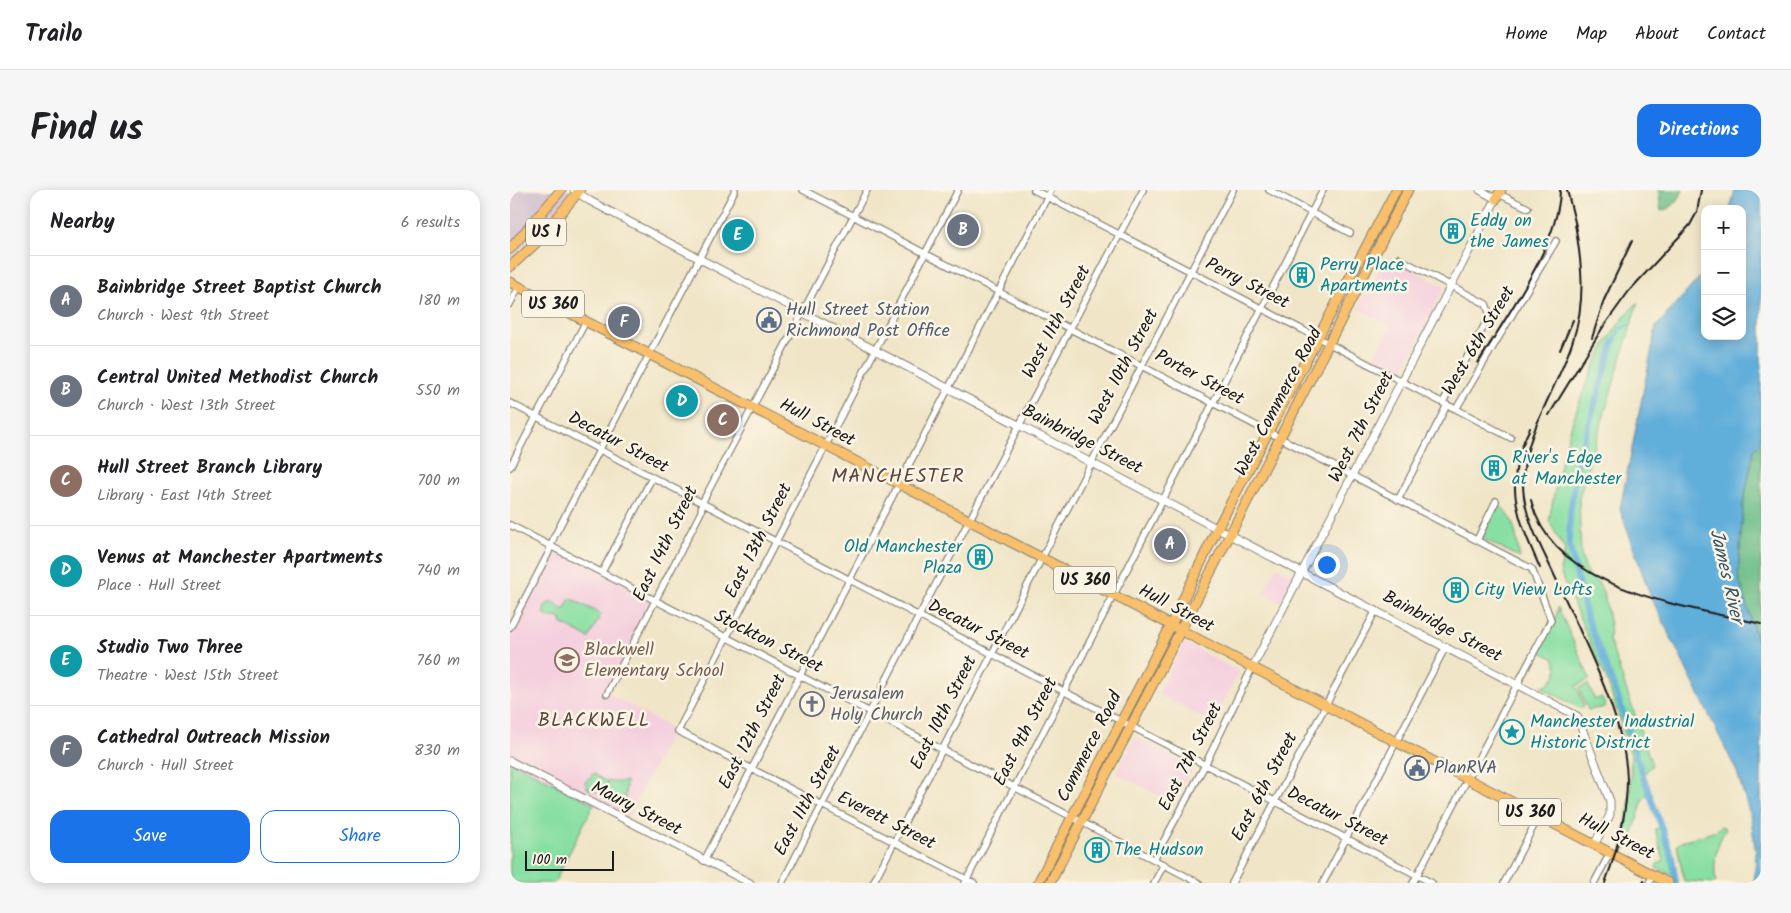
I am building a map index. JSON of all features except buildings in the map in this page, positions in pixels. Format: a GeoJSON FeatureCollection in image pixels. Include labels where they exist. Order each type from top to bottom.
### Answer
{"type":"FeatureCollection","features":[{"type":"Feature","properties":{"kind":"main road","name":"US 1"},"geometry":{"type":"LineString","coordinates":[[510,249],[561,190]]}},
{"type":"Feature","properties":{"kind":"main road","name":"West Commerce Road"},"geometry":{"type":"LineString","coordinates":[[1171,625],[1218,527],[1269,434],[1396,190]]}},
{"type":"Feature","properties":{"kind":"main road","name":"West Commerce Road"},"geometry":{"type":"LineString","coordinates":[[1181,630],[1408,190]]}},
{"type":"Feature","properties":{"kind":"main road","name":"US 1"},"geometry":{"type":"LineString","coordinates":[[510,267],[535,244],[578,191]]}},
{"type":"Feature","properties":{"kind":"main road","name":"Hull Street"},"geometry":{"type":"LineString","coordinates":[[510,282],[1324,706],[1594,844],[1651,879],[1666,882]]}},
{"type":"Feature","properties":{"kind":"main road","name":"Commerce Road"},"geometry":{"type":"LineString","coordinates":[[1038,883],[1171,625]]}},
{"type":"Feature","properties":{"kind":"main road","name":"Commerce Road"},"geometry":{"type":"LineString","coordinates":[[1050,883],[1181,630]]}},
{"type":"Feature","properties":{"kind":"street"},"geometry":{"type":"LineString","coordinates":[[510,627],[599,450],[735,190]]}},
{"type":"Feature","properties":{"kind":"street","name":"Porter Street"},"geometry":{"type":"LineString","coordinates":[[802,190],[1213,402],[1278,439],[1532,569],[1551,620],[1518,684]]}},
{"type":"Feature","properties":{"kind":"street","name":"East 14th Street"},"geometry":{"type":"LineString","coordinates":[[607,694],[701,512],[702,503],[867,190]]}},
{"type":"Feature","properties":{"kind":"street","name":"East 13th Street"},"geometry":{"type":"LineString","coordinates":[[678,731],[958,190]]}},
{"type":"Feature","properties":{"kind":"street","name":"Perry Street"},"geometry":{"type":"LineString","coordinates":[[1034,190],[1261,309],[1403,380],[1445,404]]}},
{"type":"Feature","properties":{"kind":"street","name":"East 12th Street"},"geometry":{"type":"LineString","coordinates":[[704,861],[1051,190]]}},
{"type":"Feature","properties":{"kind":"street","name":"West 11th Street"},"geometry":{"type":"LineString","coordinates":[[970,520],[1142,190]]}},
{"type":"Feature","properties":{"kind":"street","name":"West 10th Street"},"geometry":{"type":"LineString","coordinates":[[1043,558],[1233,190]]}},
{"type":"Feature","properties":{"kind":"street"},"geometry":{"type":"LineString","coordinates":[[1269,190],[1350,233]]}},
{"type":"Feature","properties":{"kind":"street","name":"East 9th Street"},"geometry":{"type":"LineString","coordinates":[[966,881],[1323,190]]}},
{"type":"Feature","properties":{"kind":"street"},"geometry":{"type":"LineString","coordinates":[[1480,190],[1499,194],[1528,208]]}},
{"type":"Feature","properties":{"kind":"street","name":"Bainbridge Street"},"geometry":{"type":"LineString","coordinates":[[578,191],[700,259],[1218,527],[1577,716],[1610,801],[1610,815],[1594,844]]}},
{"type":"Feature","properties":{"kind":"street","name":"West 7th Street"},"geometry":{"type":"LineString","coordinates":[[1252,668],[1403,380],[1449,285],[1499,194]]}},
{"type":"Feature","properties":{"kind":"street","name":"West 6th Street"},"geometry":{"type":"LineString","coordinates":[[1398,500],[1445,404],[1456,409],[1556,241]]}},
{"type":"Feature","properties":{"kind":"street"},"geometry":{"type":"LineString","coordinates":[[1398,258],[1486,304],[1490,312],[1445,404]]}},
{"type":"Feature","properties":{"kind":"street"},"geometry":{"type":"LineString","coordinates":[[510,304],[519,286]]}},
{"type":"Feature","properties":{"kind":"street"},"geometry":{"type":"LineString","coordinates":[[510,466],[586,321]]}},
{"type":"Feature","properties":{"kind":"street","name":"Decatur Street"},"geometry":{"type":"LineString","coordinates":[[510,403],[1432,883]]}},
{"type":"Feature","properties":{"kind":"street"},"geometry":{"type":"LineString","coordinates":[[1456,409],[1511,438]]}},
{"type":"Feature","properties":{"kind":"street"},"geometry":{"type":"LineString","coordinates":[[602,572],[652,478]]}},
{"type":"Feature","properties":{"kind":"street"},"geometry":{"type":"LineString","coordinates":[[1477,540],[1496,501]]}},
{"type":"Feature","properties":{"kind":"street","name":"East 11th Street"},"geometry":{"type":"LineString","coordinates":[[782,883],[970,520]]}},
{"type":"Feature","properties":{"kind":"street","name":"Stockton Street"},"geometry":{"type":"LineString","coordinates":[[510,525],[1199,883]]}},
{"type":"Feature","properties":{"kind":"street","name":"East 10th Street"},"geometry":{"type":"LineString","coordinates":[[873,883],[1043,558]]}},
{"type":"Feature","properties":{"kind":"street"},"geometry":{"type":"LineString","coordinates":[[1324,706],[1376,610]]}},
{"type":"Feature","properties":{"kind":"street"},"geometry":{"type":"LineString","coordinates":[[1323,883],[1446,646]]}},
{"type":"Feature","properties":{"kind":"street","name":"East 7th Street"},"geometry":{"type":"LineString","coordinates":[[1154,859],[1205,765],[1252,668]]}},
{"type":"Feature","properties":{"kind":"street"},"geometry":{"type":"LineString","coordinates":[[1412,883],[1518,684]]}},
{"type":"Feature","properties":{"kind":"street","name":"East 6th Street"},"geometry":{"type":"LineString","coordinates":[[1232,883],[1324,706]]}},
{"type":"Feature","properties":{"kind":"street","name":"Everett Street"},"geometry":{"type":"LineString","coordinates":[[678,731],[966,881],[974,883]]}},
{"type":"Feature","properties":{"kind":"street","name":"Maury Street"},"geometry":{"type":"LineString","coordinates":[[510,761],[750,883]]}},
{"type":"Feature","properties":{"kind":"street"},"geometry":{"type":"LineString","coordinates":[[1504,883],[1539,816]]}},
{"type":"Feature","properties":{"kind":"street"},"geometry":{"type":"LineString","coordinates":[[1594,883],[1610,853]]}},
{"type":"Feature","properties":{"kind":"street"},"geometry":{"type":"LineString","coordinates":[[1154,883],[1164,864]]}},
{"type":"Feature","properties":{"kind":"shaded area"},"geometry":{"type":"Polygon","coordinates":[[[510,190],[572,190],[510,261],[510,190]]]}},
{"type":"Feature","properties":{"kind":"shaded area"},"geometry":{"type":"Polygon","coordinates":[[[1386,256],[1445,287],[1402,373],[1373,359],[1390,326],[1357,308],[1386,256]]]}},
{"type":"Feature","properties":{"kind":"shaded area","name":"Blackwell Elementary School"},"geometry":{"type":"Polygon","coordinates":[[[551,545],[655,600],[607,693],[673,729],[626,821],[510,761],[510,627],[551,545]]]}},
{"type":"Feature","properties":{"kind":"shaded area"},"geometry":{"type":"Polygon","coordinates":[[[1277,567],[1294,576],[1280,602],[1263,593],[1277,567]]]}},
{"type":"Feature","properties":{"kind":"shaded area"},"geometry":{"type":"Polygon","coordinates":[[[1184,642],[1239,672],[1213,723],[1158,694],[1184,642]]]}},
{"type":"Feature","properties":{"kind":"shaded area"},"geometry":{"type":"Polygon","coordinates":[[[1135,737],[1193,767],[1174,804],[1116,773],[1135,737]]]}},
{"type":"Feature","properties":{"kind":"green space"},"geometry":{"type":"Polygon","coordinates":[[[1658,190],[1683,190],[1675,204],[1661,211],[1658,190]]]}},
{"type":"Feature","properties":{"kind":"green space"},"geometry":{"type":"Polygon","coordinates":[[[1638,302],[1579,498],[1581,556],[1588,575],[1599,584],[1604,594],[1610,625],[1609,639],[1652,765],[1641,778],[1648,793],[1643,799],[1630,844],[1625,851],[1622,848],[1630,798],[1631,755],[1608,683],[1563,580],[1560,570],[1565,550],[1549,521],[1561,465],[1578,404],[1604,347],[1620,323],[1638,302]]]}},
{"type":"Feature","properties":{"kind":"green space"},"geometry":{"type":"Polygon","coordinates":[[[1761,443],[1761,654],[1738,575],[1743,505],[1754,450],[1761,443]]]}},
{"type":"Feature","properties":{"kind":"green space"},"geometry":{"type":"Polygon","coordinates":[[[1498,505],[1504,509],[1512,521],[1520,558],[1482,538],[1498,505]]]}},
{"type":"Feature","properties":{"kind":"green space"},"geometry":{"type":"Polygon","coordinates":[[[570,598],[601,614],[589,638],[561,623],[562,620],[557,617],[549,618],[545,613],[544,610],[547,604],[555,602],[561,609],[565,609],[570,598]]]}},
{"type":"Feature","properties":{"kind":"green space"},"geometry":{"type":"Polygon","coordinates":[[[1558,607],[1590,679],[1576,686],[1584,705],[1581,709],[1541,687],[1549,683],[1556,675],[1557,667],[1553,658],[1539,651],[1556,618],[1558,607]]]}},
{"type":"Feature","properties":{"kind":"green space"},"geometry":{"type":"Polygon","coordinates":[[[1588,684],[1595,700],[1601,697],[1606,707],[1588,710],[1579,688],[1588,684]]]}},
{"type":"Feature","properties":{"kind":"green space"},"geometry":{"type":"Polygon","coordinates":[[[510,761],[594,804],[554,883],[510,883],[510,761]]]}},
{"type":"Feature","properties":{"kind":"green space"},"geometry":{"type":"Polygon","coordinates":[[[594,773],[609,782],[626,781],[625,802],[607,799],[607,782],[598,792],[588,789],[585,782],[594,773]]]}},
{"type":"Feature","properties":{"kind":"green space"},"geometry":{"type":"Polygon","coordinates":[[[1722,826],[1726,829],[1719,842],[1716,855],[1716,883],[1684,881],[1677,845],[1687,839],[1710,833],[1722,826]]]}},
{"type":"Feature","properties":{"kind":"green space"},"geometry":{"type":"Polygon","coordinates":[[[1660,827],[1672,861],[1672,874],[1656,868],[1657,864],[1664,861],[1655,829],[1660,827]]]}},
{"type":"Feature","properties":{"kind":"water","name":"James River"},"geometry":{"type":"Polygon","coordinates":[[[1735,190],[1761,190],[1761,443],[1754,450],[1743,505],[1738,575],[1761,654],[1761,883],[1754,883],[1756,855],[1751,818],[1737,772],[1650,595],[1620,509],[1656,327],[1701,276],[1701,340],[1746,340],[1746,205],[1731,205],[1735,190]]]}},
{"type":"Feature","properties":{"kind":"waterway"},"geometry":{"type":"LineString","coordinates":[[1614,341],[1620,329],[1629,325]]}},
{"type":"Feature","properties":{"kind":"waterway"},"geometry":{"type":"LineString","coordinates":[[1614,341],[1578,461],[1570,514],[1569,543],[1587,618],[1618,697],[1640,767],[1672,857],[1676,883]]}},
{"type":"Feature","properties":{"kind":"railway"},"geometry":{"type":"LineString","coordinates":[[1478,363],[1516,302],[1541,257],[1551,234],[1560,190]]}},
{"type":"Feature","properties":{"kind":"railway"},"geometry":{"type":"LineString","coordinates":[[1567,190],[1577,230]]}},
{"type":"Feature","properties":{"kind":"railway"},"geometry":{"type":"LineString","coordinates":[[1549,415],[1603,327],[1629,291],[1690,225],[1697,212],[1701,190]]}},
{"type":"Feature","properties":{"kind":"railway"},"geometry":{"type":"LineString","coordinates":[[1575,224],[1582,282],[1580,311],[1566,359],[1532,437],[1523,477],[1524,497],[1529,519],[1601,679],[1611,705],[1625,756],[1627,793],[1623,819],[1614,858],[1605,883]]}},
{"type":"Feature","properties":{"kind":"railway"},"geometry":{"type":"LineString","coordinates":[[1592,338],[1604,300],[1632,241]]}},
{"type":"Feature","properties":{"kind":"railway"},"geometry":{"type":"LineString","coordinates":[[1560,350],[1573,320]]}},
{"type":"Feature","properties":{"kind":"railway"},"geometry":{"type":"LineString","coordinates":[[1530,428],[1521,448],[1517,466],[1516,499],[1519,515],[1540,568]]}},
{"type":"Feature","properties":{"kind":"railway"},"geometry":{"type":"LineString","coordinates":[[1531,500],[1544,531],[1565,555],[1593,574],[1626,589],[1661,601],[1761,624]]}},
{"type":"Feature","properties":{"kind":"place","name":"Central United Methodist Church"},"geometry":{"type":"Point","coordinates":[963,230]}},
{"type":"Feature","properties":{"kind":"place","name":"Eddy on the James"},"geometry":{"type":"Point","coordinates":[1453,231]}},
{"type":"Feature","properties":{"kind":"place","name":"Studio Two Three"},"geometry":{"type":"Point","coordinates":[738,235]}},
{"type":"Feature","properties":{"kind":"place","name":"Perry Place Apartments"},"geometry":{"type":"Point","coordinates":[1302,275]}},
{"type":"Feature","properties":{"kind":"place","name":"Hull Street Station Richmond Post Office"},"geometry":{"type":"Point","coordinates":[769,320]}},
{"type":"Feature","properties":{"kind":"place","name":"Cathedral Outreach Mission"},"geometry":{"type":"Point","coordinates":[624,322]}},
{"type":"Feature","properties":{"kind":"place","name":"Venus at Manchester Apartments"},"geometry":{"type":"Point","coordinates":[682,401]}},
{"type":"Feature","properties":{"kind":"place","name":"Hull Street Branch Library"},"geometry":{"type":"Point","coordinates":[723,420]}},
{"type":"Feature","properties":{"kind":"place","name":"River's Edge at Manchester"},"geometry":{"type":"Point","coordinates":[1494,468]}},
{"type":"Feature","properties":{"kind":"place","name":"Bainbridge Street Baptist Church"},"geometry":{"type":"Point","coordinates":[1170,544]}},
{"type":"Feature","properties":{"kind":"place","name":"Old Manchester Plaza"},"geometry":{"type":"Point","coordinates":[980,557]}},
{"type":"Feature","properties":{"kind":"place","name":"City View Lofts"},"geometry":{"type":"Point","coordinates":[1456,590]}},
{"type":"Feature","properties":{"kind":"place","name":"Blackwell Elementary School"},"geometry":{"type":"Point","coordinates":[567,660]}},
{"type":"Feature","properties":{"kind":"place","name":"Jerusalem Holy Church"},"geometry":{"type":"Point","coordinates":[812,704]}},
{"type":"Feature","properties":{"kind":"place","name":"Manchester Industrial Historic District"},"geometry":{"type":"Point","coordinates":[1512,732]}},
{"type":"Feature","properties":{"kind":"place","name":"PlanRVA"},"geometry":{"type":"Point","coordinates":[1417,768]}},
{"type":"Feature","properties":{"kind":"place","name":"The Hudson"},"geometry":{"type":"Point","coordinates":[1097,850]}},
{"type":"Feature","properties":{"kind":"district","name":"MANCHESTER"},"geometry":{"type":"Point","coordinates":[898,477]}},
{"type":"Feature","properties":{"kind":"district","name":"BLACKWELL"},"geometry":{"type":"Point","coordinates":[594,721]}}]}
